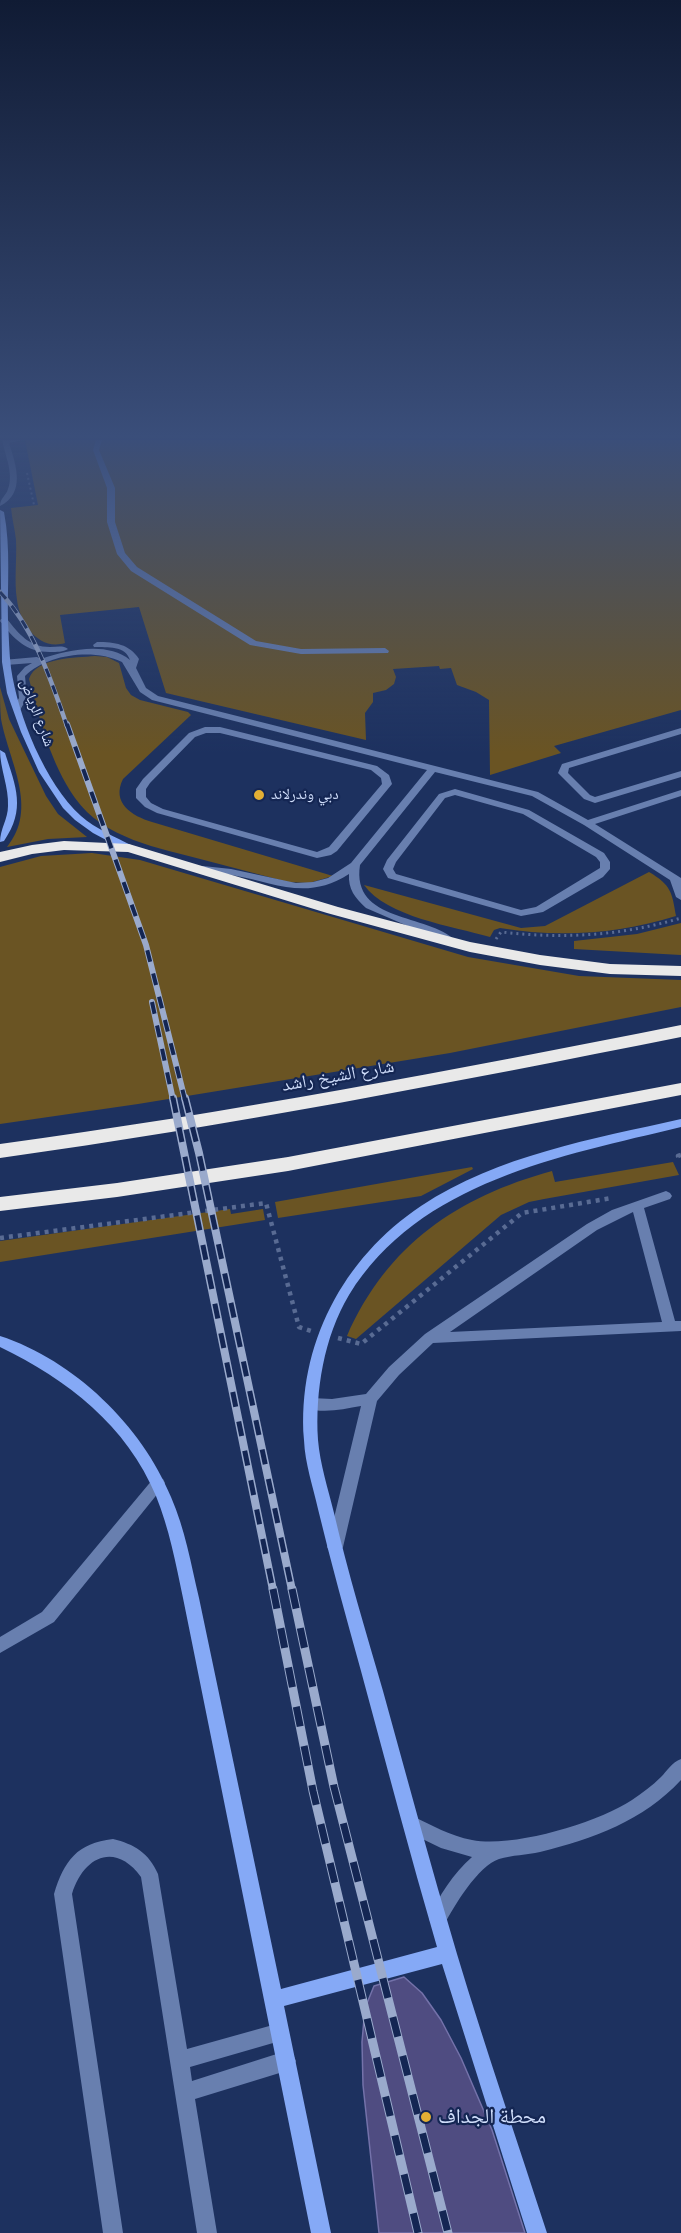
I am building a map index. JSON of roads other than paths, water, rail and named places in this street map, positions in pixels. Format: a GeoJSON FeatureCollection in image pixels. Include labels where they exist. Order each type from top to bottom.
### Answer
{"type":"FeatureCollection","features":[{"type":"Feature","properties":{"kind":"highway"},"geometry":{"type":"LineString","coordinates":[[0,857],[34,849],[64,846],[96,845],[129,848],[457,944],[557,962],[626,969],[681,971]]}},
{"type":"Feature","properties":{"kind":"highway","name":"شارع الشيخ راشد"},"geometry":{"type":"LineString","coordinates":[[0,1151],[129,1133],[368,1093],[681,1031]]}},
{"type":"Feature","properties":{"kind":"highway"},"geometry":{"type":"LineString","coordinates":[[0,1204],[29,1202],[288,1164],[681,1089]]}},
{"type":"Feature","properties":{"kind":"highway"},"geometry":{"type":"LineString","coordinates":[[0,1215],[29,1202]]}},
{"type":"Feature","properties":{"kind":"street","name":"شارع الرياض"},"geometry":{"type":"LineString","coordinates":[[5,544],[3,662],[29,739],[49,781],[66,806],[92,828],[129,848]]}},
{"type":"Feature","properties":{"kind":"street"},"geometry":{"type":"LineString","coordinates":[[0,753],[14,801],[10,824],[0,839]]}},
{"type":"Feature","properties":{"kind":"street"},"geometry":{"type":"LineString","coordinates":[[537,2233],[448,1953],[334,1548],[311,1443],[311,1404],[318,1355],[324,1334],[339,1301],[357,1273],[378,1248],[420,1212],[458,1188],[522,1162],[681,1123]]}},
{"type":"Feature","properties":{"kind":"street"},"geometry":{"type":"LineString","coordinates":[[0,1341],[34,1357],[67,1377],[96,1400],[119,1424],[158,1483],[180,1548],[321,2233]]}},
{"type":"Feature","properties":{"kind":"street"},"geometry":{"type":"LineString","coordinates":[[274,2000],[448,1953]]}},
{"type":"Feature","properties":{"kind":"lane"},"geometry":{"type":"LineString","coordinates":[[118,544],[121,555],[134,568],[252,643],[277,650],[305,652],[385,651]]}},
{"type":"Feature","properties":{"kind":"lane"},"geometry":{"type":"LineString","coordinates":[[4,621],[18,639],[30,647],[51,650],[98,645],[117,646],[124,648],[134,656],[135,662],[132,667]]}},
{"type":"Feature","properties":{"kind":"lane"},"geometry":{"type":"LineString","coordinates":[[3,662],[99,652],[118,656],[132,667],[139,687],[155,698],[542,796],[678,881],[681,897]]}},
{"type":"Feature","properties":{"kind":"lane"},"geometry":{"type":"LineString","coordinates":[[17,708],[23,698],[21,681],[24,671],[50,658]]}},
{"type":"Feature","properties":{"kind":"lane"},"geometry":{"type":"LineString","coordinates":[[215,729],[289,747],[374,768],[386,777],[385,787],[327,853],[307,854],[160,811],[148,805],[141,798],[141,789],[146,781],[192,735],[200,731],[215,729]]}},
{"type":"Feature","properties":{"kind":"lane"},"geometry":{"type":"LineString","coordinates":[[681,731],[570,764],[563,769],[563,773],[587,798],[595,800],[681,774]]}},
{"type":"Feature","properties":{"kind":"lane"},"geometry":{"type":"LineString","coordinates":[[289,747],[301,734]]}},
{"type":"Feature","properties":{"kind":"lane"},"geometry":{"type":"LineString","coordinates":[[203,869],[231,872],[288,885],[304,886],[332,880],[355,865],[433,768]]}},
{"type":"Feature","properties":{"kind":"lane"},"geometry":{"type":"LineString","coordinates":[[485,799],[496,784]]}},
{"type":"Feature","properties":{"kind":"lane"},"geometry":{"type":"LineString","coordinates":[[455,792],[485,799],[535,816],[600,855],[605,862],[605,869],[599,875],[539,910],[521,913],[403,881],[389,873],[388,865],[444,794],[455,792]]}},
{"type":"Feature","properties":{"kind":"lane"},"geometry":{"type":"LineString","coordinates":[[587,823],[681,793]]}},
{"type":"Feature","properties":{"kind":"lane"},"geometry":{"type":"LineString","coordinates":[[355,865],[355,889],[366,904],[382,913],[427,928],[457,944]]}},
{"type":"Feature","properties":{"kind":"lane"},"geometry":{"type":"LineString","coordinates":[[334,1548],[370,1400],[394,1371],[430,1338],[592,1227],[637,1205],[666,1196]]}},
{"type":"Feature","properties":{"kind":"lane"},"geometry":{"type":"LineString","coordinates":[[430,1338],[675,1326],[637,1205]]}},
{"type":"Feature","properties":{"kind":"lane"},"geometry":{"type":"LineString","coordinates":[[311,1404],[332,1405],[370,1400]]}},
{"type":"Feature","properties":{"kind":"lane"},"geometry":{"type":"LineString","coordinates":[[0,1646],[48,1617],[158,1483]]}},
{"type":"Feature","properties":{"kind":"lane"},"geometry":{"type":"LineString","coordinates":[[438,1919],[461,1879],[477,1863],[495,1851],[558,1838],[621,1817],[672,1779],[681,1767]]}},
{"type":"Feature","properties":{"kind":"lane"},"geometry":{"type":"LineString","coordinates":[[412,1825],[452,1843],[495,1851]]}},
{"type":"Feature","properties":{"kind":"lane"},"geometry":{"type":"LineString","coordinates":[[113,2233],[63,1894],[71,1870],[90,1853],[114,1847],[135,1855],[148,1874],[207,2233]]}},
{"type":"Feature","properties":{"kind":"lane"},"geometry":{"type":"LineString","coordinates":[[178,2061],[280,2032]]}},
{"type":"Feature","properties":{"kind":"lane"},"geometry":{"type":"LineString","coordinates":[[184,2093],[286,2061]]}},
{"type":"Feature","properties":{"kind":"railway"},"geometry":{"type":"LineString","coordinates":[[0,592],[12,606],[32,638],[48,673],[67,726]]}},
{"type":"Feature","properties":{"kind":"railway"},"geometry":{"type":"LineString","coordinates":[[67,724],[146,945],[185,1100]]}},
{"type":"Feature","properties":{"kind":"railway"},"geometry":{"type":"LineString","coordinates":[[152,1002],[173,1100]]}},
{"type":"Feature","properties":{"kind":"railway"},"geometry":{"type":"LineString","coordinates":[[173,1098],[273,1590]]}},
{"type":"Feature","properties":{"kind":"railway"},"geometry":{"type":"LineString","coordinates":[[185,1098],[199,1153],[292,1590]]}},
{"type":"Feature","properties":{"kind":"railway"},"geometry":{"type":"LineString","coordinates":[[273,1589],[313,1791],[418,2233]]}},
{"type":"Feature","properties":{"kind":"railway"},"geometry":{"type":"LineString","coordinates":[[292,1589],[334,1787],[448,2233]]}},
{"type":"Feature","properties":{"kind":"place","name":"دبي وندرلاند"},"geometry":{"type":"Point","coordinates":[259,795]}},
{"type":"Feature","properties":{"kind":"place","name":"محطة الجداف"},"geometry":{"type":"Point","coordinates":[426,2117]}}]}
